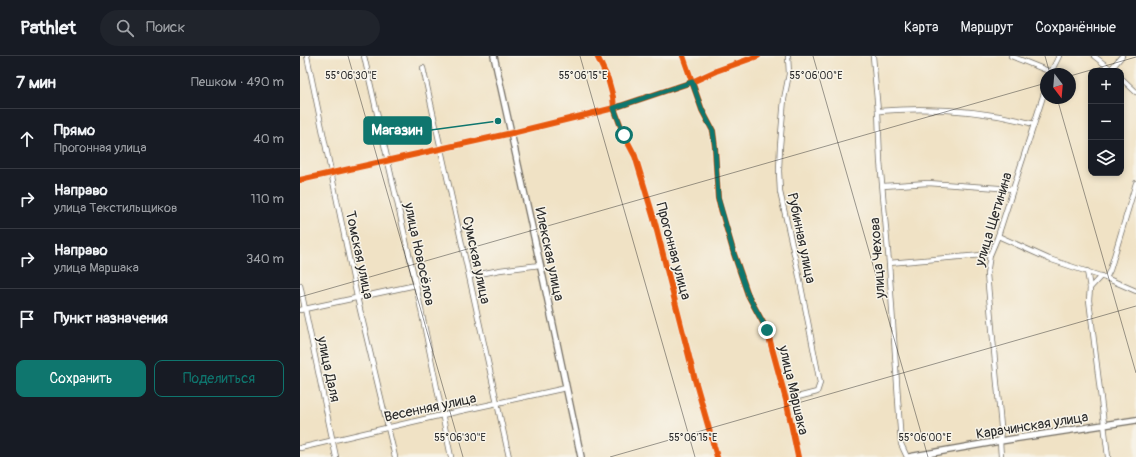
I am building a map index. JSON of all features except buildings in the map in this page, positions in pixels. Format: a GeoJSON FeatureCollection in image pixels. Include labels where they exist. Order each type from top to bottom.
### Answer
{"type":"FeatureCollection","features":[{"type":"Feature","properties":{"kind":"street","name":"Томская улица"},"geometry":{"type":"LineString","coordinates":[[308,56],[357,297],[395,457]]}},
{"type":"Feature","properties":{"kind":"street","name":"улица Новосёлов"},"geometry":{"type":"LineString","coordinates":[[364,56],[416,285],[451,457]]}},
{"type":"Feature","properties":{"kind":"street","name":"Илекская улица"},"geometry":{"type":"LineString","coordinates":[[494,56],[512,133],[581,457]]}},
{"type":"Feature","properties":{"kind":"street","name":"Прогонная улица"},"geometry":{"type":"LineString","coordinates":[[597,56],[608,79],[613,97],[614,108],[634,156],[654,219],[695,380],[717,457]]}},
{"type":"Feature","properties":{"kind":"street","name":"улица Маршака"},"geometry":{"type":"LineString","coordinates":[[683,56],[702,110],[713,131],[716,153],[718,198],[734,254],[748,295],[767,330],[786,400],[798,457]]}},
{"type":"Feature","properties":{"kind":"street"},"geometry":{"type":"LineString","coordinates":[[300,180],[512,133],[614,108],[692,82],[716,71],[758,56]]}},
{"type":"Feature","properties":{"kind":"street","name":"Рубинная улица"},"geometry":{"type":"LineString","coordinates":[[786,400],[817,392],[820,383],[798,272],[780,192],[780,146],[784,98],[789,74],[788,56]]}},
{"type":"Feature","properties":{"kind":"street","name":"улица Чехова"},"geometry":{"type":"LineString","coordinates":[[873,56],[901,444],[908,457]]}},
{"type":"Feature","properties":{"kind":"street"},"geometry":{"type":"LineString","coordinates":[[1011,56],[1040,68]]}},
{"type":"Feature","properties":{"kind":"street"},"geometry":{"type":"LineString","coordinates":[[1053,68],[1059,56]]}},
{"type":"Feature","properties":{"kind":"street"},"geometry":{"type":"LineString","coordinates":[[1094,56],[1109,68]]}},
{"type":"Feature","properties":{"kind":"street"},"geometry":{"type":"LineString","coordinates":[[1113,68],[1122,56]]}},
{"type":"Feature","properties":{"kind":"street","name":"Сумская улица"},"geometry":{"type":"LineString","coordinates":[[423,68],[470,276],[508,457]]}},
{"type":"Feature","properties":{"kind":"street"},"geometry":{"type":"LineString","coordinates":[[1124,81],[1136,92]]}},
{"type":"Feature","properties":{"kind":"street","name":"улица Щетинина"},"geometry":{"type":"LineString","coordinates":[[1001,457],[1001,427],[987,274],[990,255],[1014,189],[1040,104]]}},
{"type":"Feature","properties":{"kind":"street"},"geometry":{"type":"LineString","coordinates":[[878,111],[907,109],[944,110],[991,114],[1034,124]]}},
{"type":"Feature","properties":{"kind":"street"},"geometry":{"type":"LineString","coordinates":[[883,186],[928,183],[1014,189]]}},
{"type":"Feature","properties":{"kind":"street"},"geometry":{"type":"LineString","coordinates":[[1090,288],[1110,270],[1136,183]]}},
{"type":"Feature","properties":{"kind":"street"},"geometry":{"type":"LineString","coordinates":[[998,236],[1049,259],[1104,277],[1136,291]]}},
{"type":"Feature","properties":{"kind":"street"},"geometry":{"type":"LineString","coordinates":[[889,263],[990,255]]}},
{"type":"Feature","properties":{"kind":"street"},"geometry":{"type":"LineString","coordinates":[[470,276],[500,270],[540,265]]}},
{"type":"Feature","properties":{"kind":"street"},"geometry":{"type":"LineString","coordinates":[[1087,271],[1090,288],[1089,300],[1108,457]]}},
{"type":"Feature","properties":{"kind":"street","name":"улица Даля"},"geometry":{"type":"LineString","coordinates":[[300,285],[303,310],[336,457]]}},
{"type":"Feature","properties":{"kind":"street"},"geometry":{"type":"LineString","coordinates":[[303,310],[416,285]]}},
{"type":"Feature","properties":{"kind":"street","name":"Весенняя улица"},"geometry":{"type":"LineString","coordinates":[[300,448],[566,388]]}},
{"type":"Feature","properties":{"kind":"street","name":"Карачинская улица"},"geometry":{"type":"LineString","coordinates":[[908,457],[1136,420]]}},
{"type":"Feature","properties":{"kind":"cycle path"},"geometry":{"type":"LineString","coordinates":[[597,56],[608,79],[613,97],[614,108],[624,135],[635,156],[654,219],[695,380],[717,457]]}},
{"type":"Feature","properties":{"kind":"cycle path"},"geometry":{"type":"LineString","coordinates":[[683,56],[702,110],[713,131],[718,199],[748,295],[767,330],[786,400],[798,457]]}},
{"type":"Feature","properties":{"kind":"cycle path"},"geometry":{"type":"LineString","coordinates":[[300,180],[512,133],[614,108],[692,82],[716,71],[758,56]]}},
{"type":"Feature","properties":{"kind":"place","name":"Магазин"},"geometry":{"type":"Point","coordinates":[498,121]}},
{"type":"Feature","properties":{"kind":"route"},"geometry":{"type":"LineString","coordinates":[[624,135],[614,108],[692,82],[702,110],[713,131],[717,165],[718,198],[734,254],[748,295],[767,330]]}}]}
